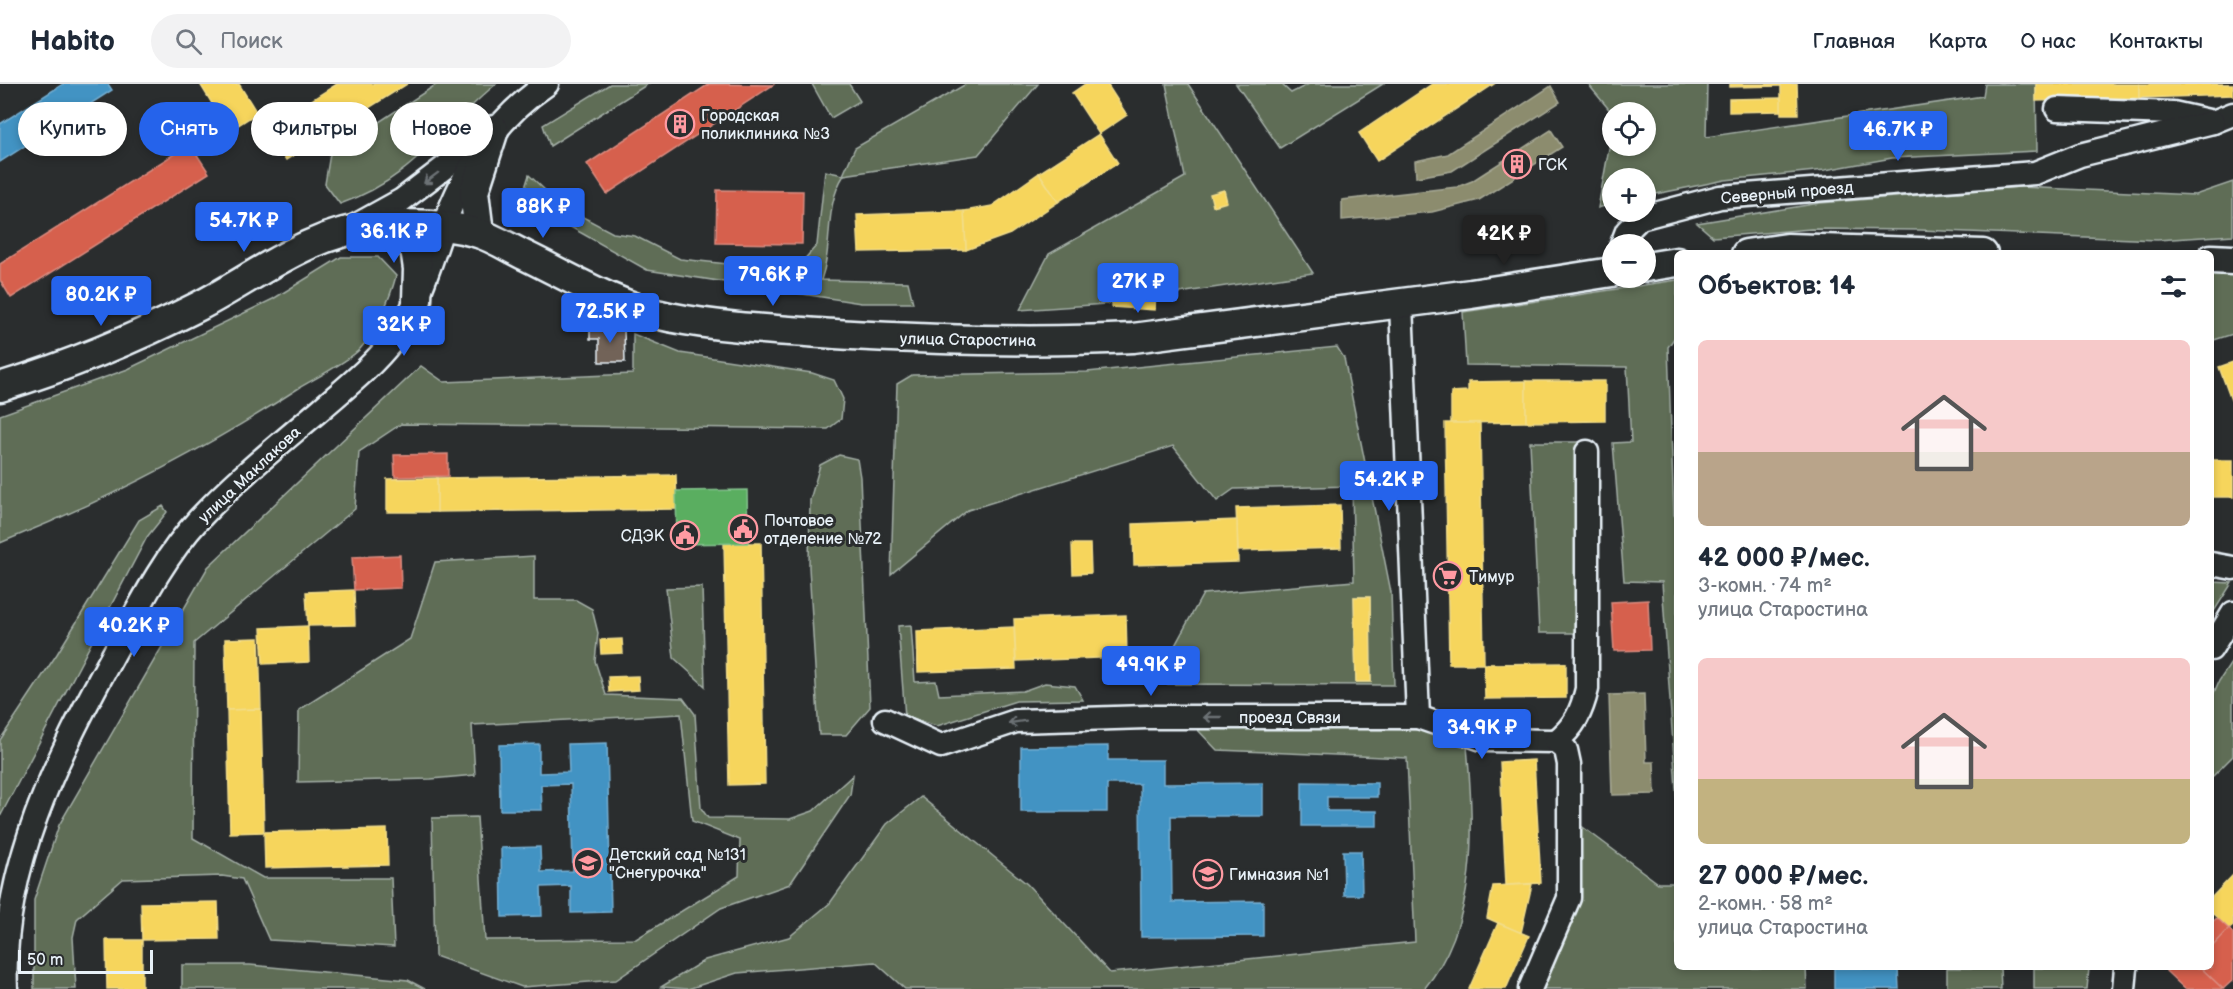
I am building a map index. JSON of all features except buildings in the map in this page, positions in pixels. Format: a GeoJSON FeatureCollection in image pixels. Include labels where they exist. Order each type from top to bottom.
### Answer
{"type":"FeatureCollection","features":[{"type":"Feature","properties":{"kind":"main road"},"geometry":{"type":"LineString","coordinates":[[479,233],[474,192],[494,130]]}},
{"type":"Feature","properties":{"kind":"main road"},"geometry":{"type":"LineString","coordinates":[[372,226],[401,237],[415,248],[421,291]]}},
{"type":"Feature","properties":{"kind":"main road","name":"улица Старостина"},"geometry":{"type":"LineString","coordinates":[[0,387],[50,372],[138,338],[213,299],[296,250],[339,234],[372,226],[444,226],[479,233],[639,308],[667,317],[755,329],[920,340],[1085,340],[1183,332],[1401,304],[1602,274]]}},
{"type":"Feature","properties":{"kind":"main road"},"geometry":{"type":"LineString","coordinates":[[1773,250],[1787,248],[1852,250]]}},
{"type":"Feature","properties":{"kind":"main road"},"geometry":{"type":"LineString","coordinates":[[2214,260],[2233,260]]}},
{"type":"Feature","properties":{"kind":"main road"},"geometry":{"type":"LineString","coordinates":[[1656,265],[1674,262]]}},
{"type":"Feature","properties":{"kind":"street"},"geometry":{"type":"LineString","coordinates":[[339,234],[402,200],[494,130],[524,100],[547,84]]}},
{"type":"Feature","properties":{"kind":"street","name":"Северный проезд"},"geometry":{"type":"LineString","coordinates":[[2057,109],[2174,113],[2223,118]]}},
{"type":"Feature","properties":{"kind":"street","name":"Северный проезд"},"geometry":{"type":"LineString","coordinates":[[1627,234],[1640,218],[1720,197],[2035,173],[2080,155],[2223,118]]}},
{"type":"Feature","properties":{"kind":"street","name":"улица Маклакова"},"geometry":{"type":"LineString","coordinates":[[6,989],[3,949],[10,883],[33,812],[88,699],[150,587],[198,520],[226,491],[364,371],[392,340],[421,291],[462,180],[494,130]]}},
{"type":"Feature","properties":{"kind":"street"},"geometry":{"type":"LineString","coordinates":[[1401,304],[1418,717]]}},
{"type":"Feature","properties":{"kind":"street"},"geometry":{"type":"LineString","coordinates":[[1530,989],[1569,898],[1569,764],[1566,750],[1556,741],[1568,732],[1575,721],[1587,689],[1587,452]]}},
{"type":"Feature","properties":{"kind":"street"},"geometry":{"type":"LineString","coordinates":[[2214,565],[2233,568]]}},
{"type":"Feature","properties":{"kind":"street"},"geometry":{"type":"LineString","coordinates":[[2214,644],[2233,614]]}},
{"type":"Feature","properties":{"kind":"street","name":"проезд Связи"},"geometry":{"type":"LineString","coordinates":[[885,720],[941,747],[1016,721],[1147,717],[1418,717],[1485,740],[1556,741]]}},
{"type":"Feature","properties":{"kind":"street"},"geometry":{"type":"LineString","coordinates":[[2124,989],[2126,970]]}},
{"type":"Feature","properties":{"kind":"green space"},"geometry":{"type":"Polygon","coordinates":[[[437,84],[496,84],[475,102],[409,102],[437,84]]]}},
{"type":"Feature","properties":{"kind":"green space"},"geometry":{"type":"Polygon","coordinates":[[[610,84],[648,84],[550,146],[543,125],[610,84]]]}},
{"type":"Feature","properties":{"kind":"green space"},"geometry":{"type":"Polygon","coordinates":[[[812,84],[849,84],[860,101],[831,118],[812,84]]]}},
{"type":"Feature","properties":{"kind":"green space"},"geometry":{"type":"Polygon","coordinates":[[[966,84],[1038,84],[978,155],[844,175],[833,200],[825,267],[821,280],[908,282],[913,303],[861,303],[647,270],[560,221],[523,194],[529,175],[562,206],[613,233],[635,236],[680,259],[794,271],[817,245],[825,171],[843,175],[855,148],[966,84]]]}},
{"type":"Feature","properties":{"kind":"green space"},"geometry":{"type":"Polygon","coordinates":[[[1166,84],[1188,84],[1313,273],[1106,304],[1020,310],[1049,254],[1185,177],[1166,84]]]}},
{"type":"Feature","properties":{"kind":"green space"},"geometry":{"type":"Polygon","coordinates":[[[1236,84],[1281,84],[1291,93],[1309,84],[1383,84],[1280,148],[1236,84]]]}},
{"type":"Feature","properties":{"kind":"green space"},"geometry":{"type":"Polygon","coordinates":[[[1588,84],[1707,84],[1706,137],[1983,96],[1985,84],[2036,84],[2037,151],[1892,158],[1825,170],[1725,180],[1656,194],[1656,168],[1605,168],[1608,156],[1656,156],[1656,102],[1603,102],[1588,84]]]}},
{"type":"Feature","properties":{"kind":"green space"},"geometry":{"type":"Polygon","coordinates":[[[390,115],[390,156],[420,156],[387,182],[340,204],[325,184],[330,156],[378,156],[378,123],[390,115]]]}},
{"type":"Feature","properties":{"kind":"green space"},"geometry":{"type":"Polygon","coordinates":[[[2233,182],[2233,235],[2157,240],[1920,230],[1811,229],[1713,237],[1697,223],[1820,203],[2019,187],[2195,195],[2233,182]]]}},
{"type":"Feature","properties":{"kind":"green space"},"geometry":{"type":"Polygon","coordinates":[[[1602,186],[1602,207],[1598,208],[1602,186]]]}},
{"type":"Feature","properties":{"kind":"green space"},"geometry":{"type":"Polygon","coordinates":[[[341,257],[378,257],[396,276],[377,324],[355,354],[263,411],[153,473],[78,510],[0,543],[0,415],[128,369],[273,299],[341,257]]]}},
{"type":"Feature","properties":{"kind":"green space"},"geometry":{"type":"Polygon","coordinates":[[[2214,270],[2233,272],[2233,334],[2214,340],[2214,270]]]}},
{"type":"Feature","properties":{"kind":"green space"},"geometry":{"type":"Polygon","coordinates":[[[1674,280],[1674,338],[1668,347],[1674,515],[1674,760],[1662,582],[1624,581],[1613,443],[1631,442],[1627,367],[1466,365],[1463,312],[1624,288],[1656,288],[1656,283],[1674,280]]]}},
{"type":"Feature","properties":{"kind":"green space"},"geometry":{"type":"Polygon","coordinates":[[[633,334],[680,353],[812,373],[834,380],[843,399],[841,419],[828,429],[401,424],[359,452],[355,509],[194,643],[193,838],[263,878],[391,878],[394,947],[269,940],[242,879],[222,876],[123,879],[77,919],[73,937],[76,989],[34,989],[34,900],[59,825],[208,567],[421,366],[444,382],[633,374],[633,334]]]}},
{"type":"Feature","properties":{"kind":"green space"},"geometry":{"type":"Polygon","coordinates":[[[1337,347],[1344,358],[1391,592],[1394,685],[1154,684],[1203,594],[1354,581],[1352,486],[1234,489],[1217,501],[1173,446],[968,510],[891,574],[897,384],[912,375],[1087,372],[1337,347]],[[1354,597],[1356,682],[1371,682],[1370,597],[1354,597]]]}},
{"type":"Feature","properties":{"kind":"green space"},"geometry":{"type":"Polygon","coordinates":[[[1530,442],[1579,442],[1574,633],[1539,633],[1530,442]]]}},
{"type":"Feature","properties":{"kind":"green space"},"geometry":{"type":"Polygon","coordinates":[[[839,455],[857,459],[860,477],[870,707],[846,735],[819,735],[809,567],[810,500],[820,465],[839,455]]]}},
{"type":"Feature","properties":{"kind":"green space"},"geometry":{"type":"Polygon","coordinates":[[[163,506],[167,512],[147,537],[0,817],[0,740],[57,654],[139,520],[163,506]]]}},
{"type":"Feature","properties":{"kind":"green space"},"geometry":{"type":"Polygon","coordinates":[[[534,556],[534,600],[576,600],[592,609],[598,633],[595,661],[606,695],[683,698],[695,714],[701,808],[708,818],[790,819],[813,811],[853,775],[850,795],[790,884],[721,908],[616,980],[522,987],[435,956],[432,818],[477,817],[485,940],[636,939],[739,876],[740,840],[692,821],[681,714],[472,725],[475,775],[431,779],[298,782],[299,710],[410,639],[435,562],[534,556]]]}},
{"type":"Feature","properties":{"kind":"green space"},"geometry":{"type":"Polygon","coordinates":[[[2214,582],[2232,583],[2214,611],[2214,582]]]}},
{"type":"Feature","properties":{"kind":"green space"},"geometry":{"type":"Polygon","coordinates":[[[702,587],[705,686],[674,658],[666,588],[702,587]]]}},
{"type":"Feature","properties":{"kind":"green space"},"geometry":{"type":"Polygon","coordinates":[[[911,625],[915,682],[936,681],[939,695],[1023,691],[1045,683],[1075,686],[1083,700],[1016,701],[937,726],[905,717],[898,626],[911,625]]]}},
{"type":"Feature","properties":{"kind":"green space"},"geometry":{"type":"Polygon","coordinates":[[[2233,660],[2233,756],[2214,775],[2214,693],[2233,660]]]}},
{"type":"Feature","properties":{"kind":"green space"},"geometry":{"type":"Polygon","coordinates":[[[1196,728],[1419,730],[1467,746],[1471,841],[1464,904],[1455,935],[1442,963],[1424,989],[905,989],[875,962],[737,973],[688,989],[661,987],[705,960],[789,937],[830,903],[887,824],[921,797],[1027,884],[1110,973],[1415,942],[1407,758],[1217,750],[1196,728]]]}},
{"type":"Feature","properties":{"kind":"green space"},"geometry":{"type":"Polygon","coordinates":[[[1580,825],[1658,883],[1674,883],[1674,970],[1806,970],[1807,989],[1543,989],[1580,902],[1580,825]]]}},
{"type":"Feature","properties":{"kind":"green space"},"geometry":{"type":"Polygon","coordinates":[[[182,965],[250,965],[408,980],[425,989],[182,989],[182,965]]]}},
{"type":"Feature","properties":{"kind":"green space"},"geometry":{"type":"Polygon","coordinates":[[[1947,970],[2000,970],[2001,989],[1947,989],[1947,970]]]}},
{"type":"Feature","properties":{"kind":"green space"},"geometry":{"type":"Polygon","coordinates":[[[2034,970],[2089,970],[2087,989],[2034,989],[2034,970]]]}},
{"type":"Feature","properties":{"kind":"place","name":"Городская поликлиника №3"},"geometry":{"type":"Point","coordinates":[680,124]}},
{"type":"Feature","properties":{"kind":"place","name":"ГСК"},"geometry":{"type":"Point","coordinates":[1517,164]}},
{"type":"Feature","properties":{"kind":"place","name":"Почтовое отделение №72"},"geometry":{"type":"Point","coordinates":[743,529]}},
{"type":"Feature","properties":{"kind":"place","name":"СДЭК"},"geometry":{"type":"Point","coordinates":[685,535]}},
{"type":"Feature","properties":{"kind":"place","name":"Тимур"},"geometry":{"type":"Point","coordinates":[1448,576]}},
{"type":"Feature","properties":{"kind":"place","name":"Детский сад №131 \"Снегурочка\""},"geometry":{"type":"Point","coordinates":[588,863]}},
{"type":"Feature","properties":{"kind":"place","name":"Гимназия №1"},"geometry":{"type":"Point","coordinates":[1208,874]}}]}
